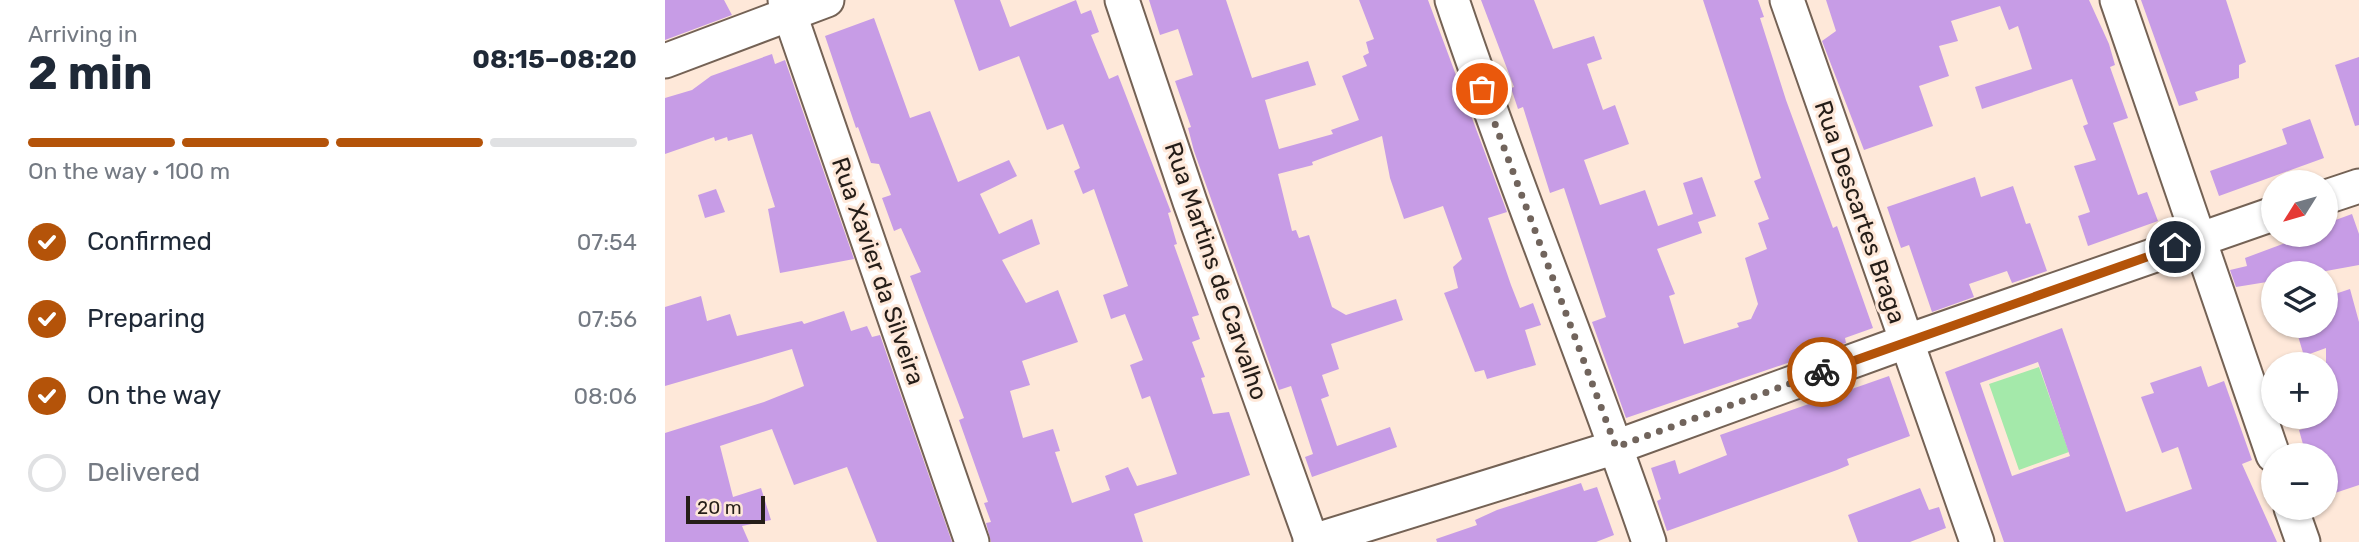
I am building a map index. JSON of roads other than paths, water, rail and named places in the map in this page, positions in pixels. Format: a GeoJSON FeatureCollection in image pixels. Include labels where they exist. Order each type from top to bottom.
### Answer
{"type":"FeatureCollection","features":[{"type":"Feature","properties":{"kind":"street"},"geometry":{"type":"LineString","coordinates":[[665,61],[787,7],[827,0]]}},
{"type":"Feature","properties":{"kind":"street","name":"Rua Martins de Carvalho"},"geometry":{"type":"LineString","coordinates":[[1122,0],[1195,215],[1312,542]]}},
{"type":"Feature","properties":{"kind":"street"},"geometry":{"type":"LineString","coordinates":[[1452,0],[1489,112],[1616,447],[1649,542]]}},
{"type":"Feature","properties":{"kind":"street","name":"Rua Descartes Braga"},"geometry":{"type":"LineString","coordinates":[[1787,0],[1977,542]]}},
{"type":"Feature","properties":{"kind":"street"},"geometry":{"type":"LineString","coordinates":[[2117,0],[2269,443]]}},
{"type":"Feature","properties":{"kind":"street","name":"Rua Xavier da Silveira"},"geometry":{"type":"LineString","coordinates":[[787,7],[972,542]]}},
{"type":"Feature","properties":{"kind":"street"},"geometry":{"type":"LineString","coordinates":[[2338,193],[2359,186]]}},
{"type":"Feature","properties":{"kind":"street"},"geometry":{"type":"LineString","coordinates":[[1312,542],[1616,447],[1905,342],[2261,218]]}},
{"type":"Feature","properties":{"kind":"street"},"geometry":{"type":"LineString","coordinates":[[2295,520],[2303,542]]}}]}
